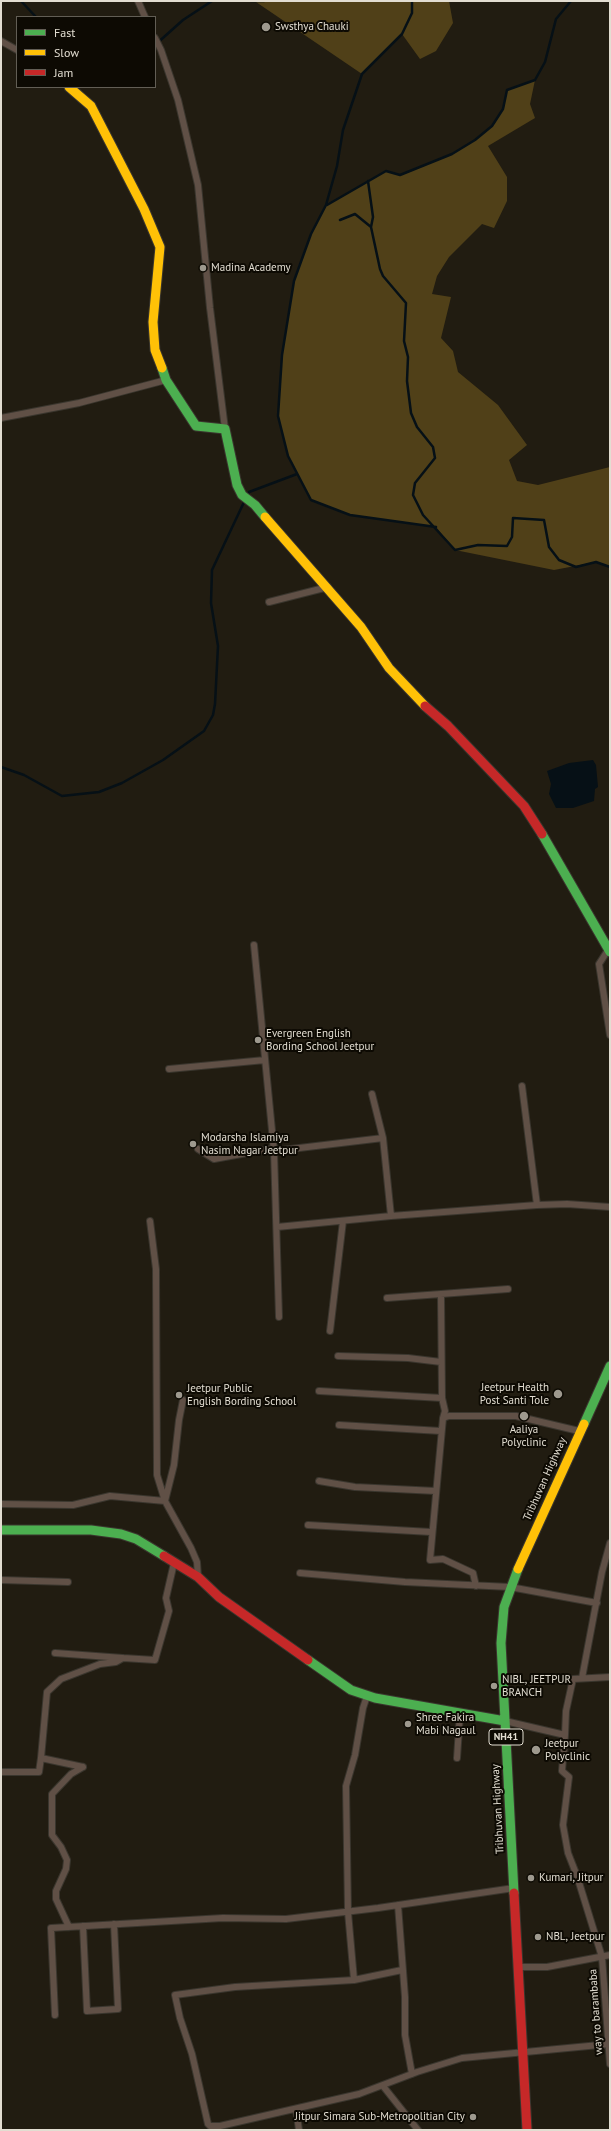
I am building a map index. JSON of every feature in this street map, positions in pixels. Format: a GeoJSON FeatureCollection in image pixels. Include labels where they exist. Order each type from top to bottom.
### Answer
{"type":"FeatureCollection","features":[{"type":"Feature","properties":{"kind":"main road"},"geometry":{"type":"LineString","coordinates":[[70,88],[91,106],[144,209],[160,247],[153,322],[155,350],[166,380],[196,426],[224,430],[237,485],[242,495],[255,505],[328,588],[361,627],[389,668],[431,713],[448,726],[524,806],[546,840],[609,951]]}},
{"type":"Feature","properties":{"kind":"main road","name":"Tribhuvan Highway"},"geometry":{"type":"LineString","coordinates":[[527,2130],[501,1643],[504,1608],[510,1587],[579,1431],[610,1366]]}},
{"type":"Feature","properties":{"kind":"main road"},"geometry":{"type":"LineString","coordinates":[[1,1530],[73,1529],[121,1534],[152,1547],[174,1563],[198,1577],[219,1597],[351,1690],[367,1696],[505,1721]]}},
{"type":"Feature","properties":{"kind":"street"},"geometry":{"type":"LineString","coordinates":[[138,1],[145,16]]}},
{"type":"Feature","properties":{"kind":"street"},"geometry":{"type":"LineString","coordinates":[[156,40],[161,50],[178,100],[198,185],[224,430]]}},
{"type":"Feature","properties":{"kind":"street"},"geometry":{"type":"LineString","coordinates":[[1,41],[16,49]]}},
{"type":"Feature","properties":{"kind":"street"},"geometry":{"type":"LineString","coordinates":[[1,418],[79,403],[166,380]]}},
{"type":"Feature","properties":{"kind":"street"},"geometry":{"type":"LineString","coordinates":[[269,602],[328,588]]}},
{"type":"Feature","properties":{"kind":"street"},"geometry":{"type":"LineString","coordinates":[[254,945],[274,1151],[279,1318]]}},
{"type":"Feature","properties":{"kind":"street"},"geometry":{"type":"LineString","coordinates":[[609,951],[599,964],[610,1035]]}},
{"type":"Feature","properties":{"kind":"street"},"geometry":{"type":"LineString","coordinates":[[169,1069],[266,1060]]}},
{"type":"Feature","properties":{"kind":"street"},"geometry":{"type":"LineString","coordinates":[[522,1086],[537,1205]]}},
{"type":"Feature","properties":{"kind":"street"},"geometry":{"type":"LineString","coordinates":[[372,1094],[383,1138],[391,1216]]}},
{"type":"Feature","properties":{"kind":"street"},"geometry":{"type":"LineString","coordinates":[[198,1150],[214,1159],[269,1149],[274,1151],[383,1138]]}},
{"type":"Feature","properties":{"kind":"street"},"geometry":{"type":"LineString","coordinates":[[277,1227],[391,1216],[537,1205],[567,1204],[610,1207]]}},
{"type":"Feature","properties":{"kind":"street"},"geometry":{"type":"LineString","coordinates":[[150,1221],[156,1269],[157,1475],[165,1501],[197,1562],[198,1577]]}},
{"type":"Feature","properties":{"kind":"street"},"geometry":{"type":"LineString","coordinates":[[330,1331],[343,1221]]}},
{"type":"Feature","properties":{"kind":"street"},"geometry":{"type":"LineString","coordinates":[[387,1298],[508,1289]]}},
{"type":"Feature","properties":{"kind":"street"},"geometry":{"type":"LineString","coordinates":[[441,1295],[442,1398],[445,1411],[441,1431],[431,1532],[430,1560],[443,1559],[473,1573],[476,1586]]}},
{"type":"Feature","properties":{"kind":"street"},"geometry":{"type":"LineString","coordinates":[[338,1356],[408,1358],[441,1362]]}},
{"type":"Feature","properties":{"kind":"street"},"geometry":{"type":"LineString","coordinates":[[319,1391],[442,1398]]}},
{"type":"Feature","properties":{"kind":"street"},"geometry":{"type":"LineString","coordinates":[[165,1501],[174,1465],[179,1420],[183,1400]]}},
{"type":"Feature","properties":{"kind":"street"},"geometry":{"type":"LineString","coordinates":[[444,1418],[449,1416],[516,1416],[579,1431]]}},
{"type":"Feature","properties":{"kind":"street"},"geometry":{"type":"LineString","coordinates":[[339,1425],[441,1431]]}},
{"type":"Feature","properties":{"kind":"street"},"geometry":{"type":"LineString","coordinates":[[319,1481],[355,1487],[436,1492]]}},
{"type":"Feature","properties":{"kind":"street"},"geometry":{"type":"LineString","coordinates":[[1,1504],[73,1505],[110,1496],[165,1501]]}},
{"type":"Feature","properties":{"kind":"street"},"geometry":{"type":"LineString","coordinates":[[308,1525],[431,1532]]}},
{"type":"Feature","properties":{"kind":"street"},"geometry":{"type":"LineString","coordinates":[[582,1678],[602,1572],[610,1543]]}},
{"type":"Feature","properties":{"kind":"street"},"geometry":{"type":"LineString","coordinates":[[55,1653],[155,1660],[169,1611],[166,1598],[174,1563]]}},
{"type":"Feature","properties":{"kind":"street"},"geometry":{"type":"LineString","coordinates":[[300,1573],[405,1582],[510,1587],[597,1603]]}},
{"type":"Feature","properties":{"kind":"street"},"geometry":{"type":"LineString","coordinates":[[1,1580],[68,1582]]}},
{"type":"Feature","properties":{"kind":"street"},"geometry":{"type":"LineString","coordinates":[[1,1772],[39,1772],[47,1692],[61,1679],[79,1670],[100,1664],[116,1662],[123,1658]]}},
{"type":"Feature","properties":{"kind":"street"},"geometry":{"type":"LineString","coordinates":[[505,1721],[565,1735],[566,1711],[573,1679],[610,1677]]}},
{"type":"Feature","properties":{"kind":"street"},"geometry":{"type":"LineString","coordinates":[[354,1980],[348,1912],[346,1786],[355,1755],[363,1708],[367,1696]]}},
{"type":"Feature","properties":{"kind":"street"},"geometry":{"type":"LineString","coordinates":[[458,1758],[460,1713]]}},
{"type":"Feature","properties":{"kind":"street","name":"way to barambaba"},"geometry":{"type":"LineString","coordinates":[[565,1735],[562,1771],[569,1777],[563,1825],[568,1853],[577,1876],[602,1957],[610,2064]]}},
{"type":"Feature","properties":{"kind":"street"},"geometry":{"type":"LineString","coordinates":[[41,1758],[83,1767],[71,1774],[52,1794],[52,1835],[61,1847],[67,1860],[66,1869],[56,1891],[56,1899],[69,1926]]}},
{"type":"Feature","properties":{"kind":"street"},"geometry":{"type":"LineString","coordinates":[[55,2015],[51,1928],[223,1918],[286,1919],[348,1912],[514,1888]]}},
{"type":"Feature","properties":{"kind":"street"},"geometry":{"type":"LineString","coordinates":[[398,1905],[405,1997],[405,2035],[412,2074]]}},
{"type":"Feature","properties":{"kind":"street"},"geometry":{"type":"LineString","coordinates":[[82,1926],[87,2011],[118,2009],[114,1924]]}},
{"type":"Feature","properties":{"kind":"street"},"geometry":{"type":"LineString","coordinates":[[518,1967],[547,1967],[602,1957],[610,1954]]}},
{"type":"Feature","properties":{"kind":"street"},"geometry":{"type":"LineString","coordinates":[[402,1970],[354,1980],[235,1987],[176,1995],[210,2126],[296,2109],[359,2094],[412,2074],[462,2058],[609,2044]]}},
{"type":"Feature","properties":{"kind":"street"},"geometry":{"type":"LineString","coordinates":[[383,2086],[418,2130]]}},
{"type":"Feature","properties":{"kind":"street"},"geometry":{"type":"LineString","coordinates":[[296,2109],[299,2130]]}},
{"type":"Feature","properties":{"kind":"shaded area"},"geometry":{"type":"Polygon","coordinates":[[[449,1],[453,23],[436,51],[420,59],[402,34],[362,74],[256,2],[449,1]]]}},
{"type":"Feature","properties":{"kind":"shaded area"},"geometry":{"type":"Polygon","coordinates":[[[535,80],[530,104],[535,118],[488,146],[507,177],[507,201],[494,228],[482,224],[449,257],[437,276],[432,294],[451,297],[441,338],[453,351],[458,372],[498,405],[527,445],[509,460],[517,481],[538,485],[610,467],[610,567],[596,562],[554,570],[455,550],[436,527],[350,515],[311,500],[288,456],[278,416],[282,355],[294,281],[311,235],[326,205],[386,171],[400,175],[452,154],[475,140],[492,126],[503,109],[507,90],[535,80]]]}},
{"type":"Feature","properties":{"kind":"shaded area"},"geometry":{"type":"Polygon","coordinates":[[[593,760],[596,765],[598,787],[595,789],[594,801],[573,808],[556,808],[549,794],[551,784],[547,771],[569,763],[593,760]]]}},
{"type":"Feature","properties":{"kind":"waterway"},"geometry":{"type":"LineString","coordinates":[[21,1],[35,16]]}},
{"type":"Feature","properties":{"kind":"waterway"},"geometry":{"type":"LineString","coordinates":[[156,44],[183,20],[212,1]]}},
{"type":"Feature","properties":{"kind":"waterway"},"geometry":{"type":"LineString","coordinates":[[251,1],[264,1]]}},
{"type":"Feature","properties":{"kind":"waterway"},"geometry":{"type":"LineString","coordinates":[[412,1],[412,13],[402,34],[362,74],[343,130],[337,166],[326,205],[311,234],[294,281],[282,355],[278,416],[288,456],[311,500],[350,515],[436,527]]}},
{"type":"Feature","properties":{"kind":"waterway"},"geometry":{"type":"LineString","coordinates":[[327,205],[386,171],[400,175],[452,154],[475,140],[492,126],[503,109],[507,90],[535,80],[545,62],[556,19],[571,1]]}},
{"type":"Feature","properties":{"kind":"waterway"},"geometry":{"type":"LineString","coordinates":[[368,181],[373,217],[371,227]]}},
{"type":"Feature","properties":{"kind":"waterway"},"geometry":{"type":"LineString","coordinates":[[340,220],[355,214],[371,227],[380,269],[383,276],[406,303],[404,341],[408,357],[407,381],[411,413],[417,427],[433,447],[435,458],[415,483],[413,495],[423,515],[455,550],[478,545],[507,546],[512,537],[513,518],[544,520],[549,547],[559,560],[576,567],[596,562],[610,567]]}},
{"type":"Feature","properties":{"kind":"waterway"},"geometry":{"type":"LineString","coordinates":[[247,496],[249,492],[297,474]]}},
{"type":"Feature","properties":{"kind":"waterway"},"geometry":{"type":"LineString","coordinates":[[1,767],[24,775],[62,796],[99,792],[122,783],[163,760],[204,731],[213,715],[215,704],[218,646],[211,603],[212,570],[245,500]]}},
{"type":"Feature","properties":{"kind":"traffic: fast"},"geometry":{"type":"LineString","coordinates":[[162,368],[166,380],[196,426],[225,429],[237,485],[242,495],[255,505],[265,517]]}},
{"type":"Feature","properties":{"kind":"traffic: fast"},"geometry":{"type":"LineString","coordinates":[[542,834],[610,952]]}},
{"type":"Feature","properties":{"kind":"traffic: fast"},"geometry":{"type":"LineString","coordinates":[[584,1424],[610,1366]]}},
{"type":"Feature","properties":{"kind":"traffic: fast"},"geometry":{"type":"LineString","coordinates":[[1,1530],[91,1530],[121,1534],[136,1539],[164,1556]]}},
{"type":"Feature","properties":{"kind":"traffic: fast"},"geometry":{"type":"LineString","coordinates":[[514,1893],[501,1643],[504,1607],[518,1569]]}},
{"type":"Feature","properties":{"kind":"traffic: fast"},"geometry":{"type":"LineString","coordinates":[[308,1660],[351,1690],[375,1698],[505,1721]]}},
{"type":"Feature","properties":{"kind":"traffic: slow"},"geometry":{"type":"LineString","coordinates":[[70,88],[91,106],[144,209],[160,247],[153,322],[155,350],[162,368]]}},
{"type":"Feature","properties":{"kind":"traffic: slow"},"geometry":{"type":"LineString","coordinates":[[265,517],[361,627],[389,668],[425,706]]}},
{"type":"Feature","properties":{"kind":"traffic: slow"},"geometry":{"type":"LineString","coordinates":[[518,1569],[584,1424]]}},
{"type":"Feature","properties":{"kind":"traffic: jam"},"geometry":{"type":"LineString","coordinates":[[425,706],[448,726],[524,806],[542,834]]}},
{"type":"Feature","properties":{"kind":"traffic: jam"},"geometry":{"type":"LineString","coordinates":[[164,1556],[198,1577],[219,1597],[308,1660]]}},
{"type":"Feature","properties":{"kind":"traffic: jam"},"geometry":{"type":"LineString","coordinates":[[514,1893],[527,2130]]}},
{"type":"Feature","properties":{"kind":"place","name":"Swsthya Chauki"},"geometry":{"type":"Point","coordinates":[266,27]}},
{"type":"Feature","properties":{"kind":"place","name":"Madina Academy"},"geometry":{"type":"Point","coordinates":[203,268]}},
{"type":"Feature","properties":{"kind":"place","name":"Evergreen English Bording School Jeetpur"},"geometry":{"type":"Point","coordinates":[258,1040]}},
{"type":"Feature","properties":{"kind":"place","name":"Modarsha Islamiya Nasim Nagar Jeetpur"},"geometry":{"type":"Point","coordinates":[193,1144]}},
{"type":"Feature","properties":{"kind":"place","name":"Jeetpur Health Post Santi Tole"},"geometry":{"type":"Point","coordinates":[558,1394]}},
{"type":"Feature","properties":{"kind":"place","name":"Jeetpur Public English Bording School"},"geometry":{"type":"Point","coordinates":[179,1395]}},
{"type":"Feature","properties":{"kind":"place","name":"Aaliya Polyclinic"},"geometry":{"type":"Point","coordinates":[524,1416]}},
{"type":"Feature","properties":{"kind":"place","name":"NIBL, JEETPUR BRANCH"},"geometry":{"type":"Point","coordinates":[494,1686]}},
{"type":"Feature","properties":{"kind":"place","name":"Shree Fakira Mabi Nagaul"},"geometry":{"type":"Point","coordinates":[408,1724]}},
{"type":"Feature","properties":{"kind":"place","name":"Jeetpur Polyclinic"},"geometry":{"type":"Point","coordinates":[536,1750]}},
{"type":"Feature","properties":{"kind":"place","name":"Kumari, Jitpur"},"geometry":{"type":"Point","coordinates":[531,1878]}},
{"type":"Feature","properties":{"kind":"place","name":"NBL, Jeetpur"},"geometry":{"type":"Point","coordinates":[538,1937]}},
{"type":"Feature","properties":{"kind":"place","name":"Jitpur Simara Sub-Metropolitian City"},"geometry":{"type":"Point","coordinates":[473,2117]}}]}
